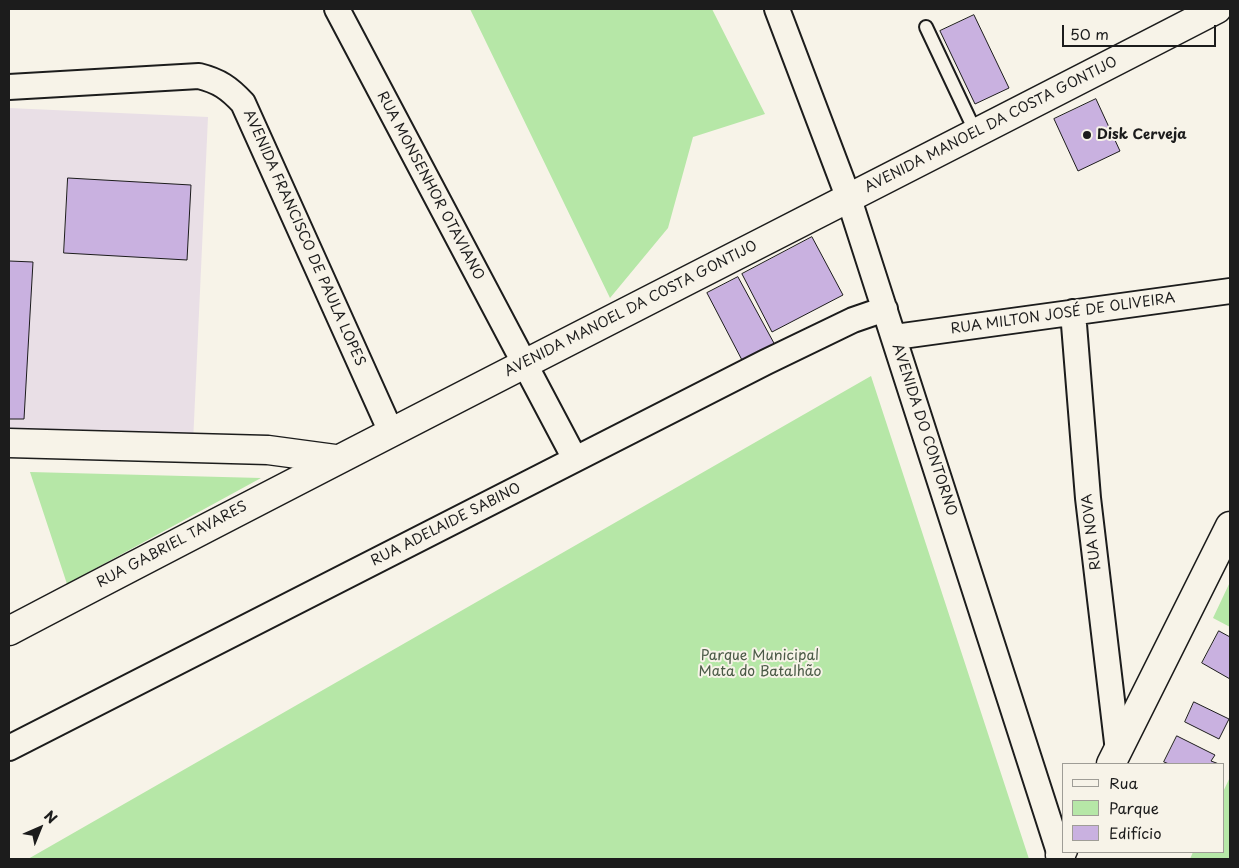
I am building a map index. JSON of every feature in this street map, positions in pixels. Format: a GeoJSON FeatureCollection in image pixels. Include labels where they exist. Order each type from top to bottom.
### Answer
{"type":"FeatureCollection","features":[{"type":"Feature","properties":{"kind":"main road","name":"AVENIDA MANOEL DA COSTA GONTIJO"},"geometry":{"type":"LineString","coordinates":[[336,459],[522,363],[849,199],[1216,9]]}},
{"type":"Feature","properties":{"kind":"main road"},"geometry":{"type":"LineString","coordinates":[[9,443],[268,450],[336,459]]}},
{"type":"Feature","properties":{"kind":"main road","name":"RUA GABRIEL TAVARES"},"geometry":{"type":"LineString","coordinates":[[9,631],[336,459]]}},
{"type":"Feature","properties":{"kind":"main road"},"geometry":{"type":"LineString","coordinates":[[1114,758],[1230,526]]}},
{"type":"Feature","properties":{"kind":"street","name":"RUA MONSENHOR OTAVIANO"},"geometry":{"type":"LineString","coordinates":[[337,9],[522,363],[575,459]]}},
{"type":"Feature","properties":{"kind":"street","name":"AVENIDA DO CONTORNO"},"geometry":{"type":"LineString","coordinates":[[777,9],[849,199],[1061,855]]}},
{"type":"Feature","properties":{"kind":"street","name":"AVENIDA FRANCISCO DE PAULA LOPES"},"geometry":{"type":"LineString","coordinates":[[9,87],[199,76],[217,81],[229,87],[243,103],[391,432]]}},
{"type":"Feature","properties":{"kind":"street","name":"RUA MILTON JOSÉ DE OLIVEIRA"},"geometry":{"type":"LineString","coordinates":[[895,337],[1230,291]]}},
{"type":"Feature","properties":{"kind":"street","name":"RUA ADELAIDE SABINO"},"geometry":{"type":"LineString","coordinates":[[9,748],[766,362],[853,320],[885,308]]}},
{"type":"Feature","properties":{"kind":"street","name":"RUA NOVA"},"geometry":{"type":"LineString","coordinates":[[1073,312],[1088,498],[1114,758]]}},
{"type":"Feature","properties":{"kind":"lane"},"geometry":{"type":"LineString","coordinates":[[926,27],[976,134]]}},
{"type":"Feature","properties":{"kind":"shaded area"},"geometry":{"type":"Polygon","coordinates":[[[9,108],[208,117],[193,443],[9,434],[9,108]]]}},
{"type":"Feature","properties":{"kind":"green space"},"geometry":{"type":"Polygon","coordinates":[[[470,9],[712,9],[765,114],[693,137],[668,228],[610,298],[470,9]]]}},
{"type":"Feature","properties":{"kind":"green space","name":"Parque Municipal Mata do Batalhão"},"geometry":{"type":"Polygon","coordinates":[[[871,376],[1029,859],[28,859],[871,376]]]}},
{"type":"Feature","properties":{"kind":"green space"},"geometry":{"type":"Polygon","coordinates":[[[30,472],[261,478],[67,584],[30,472]]]}},
{"type":"Feature","properties":{"kind":"green space"},"geometry":{"type":"Polygon","coordinates":[[[1230,582],[1230,627],[1213,618],[1230,582]]]}},
{"type":"Feature","properties":{"kind":"green space"},"geometry":{"type":"Polygon","coordinates":[[[1230,777],[1230,859],[1190,859],[1193,853],[1224,853],[1224,790],[1230,777]]]}},
{"type":"Feature","properties":{"kind":"building"},"geometry":{"type":"Polygon","coordinates":[[[974,15],[1009,88],[975,104],[940,31],[974,15]]]}},
{"type":"Feature","properties":{"kind":"building","name":"Disk Cerveja"},"geometry":{"type":"Polygon","coordinates":[[[1096,99],[1120,151],[1078,171],[1054,119],[1096,99]]]}},
{"type":"Feature","properties":{"kind":"building"},"geometry":{"type":"Polygon","coordinates":[[[68,178],[191,185],[187,260],[64,253],[68,178]]]}},
{"type":"Feature","properties":{"kind":"building"},"geometry":{"type":"Polygon","coordinates":[[[812,237],[843,295],[772,332],[742,274],[812,237]]]}},
{"type":"Feature","properties":{"kind":"building"},"geometry":{"type":"Polygon","coordinates":[[[9,261],[33,262],[24,419],[9,419],[9,261]]]}},
{"type":"Feature","properties":{"kind":"building"},"geometry":{"type":"Polygon","coordinates":[[[738,277],[775,345],[743,362],[707,293],[738,277]]]}},
{"type":"Feature","properties":{"kind":"building"},"geometry":{"type":"Polygon","coordinates":[[[1219,631],[1230,637],[1230,679],[1202,663],[1219,631]]]}},
{"type":"Feature","properties":{"kind":"building"},"geometry":{"type":"Polygon","coordinates":[[[1194,702],[1229,719],[1219,739],[1185,722],[1194,702]]]}},
{"type":"Feature","properties":{"kind":"building"},"geometry":{"type":"Polygon","coordinates":[[[1177,736],[1215,755],[1211,761],[1216,763],[1166,763],[1164,762],[1177,736]]]}},
{"type":"Feature","properties":{"kind":"place","name":"Disk Cerveja"},"geometry":{"type":"Point","coordinates":[1087,135]}}]}
